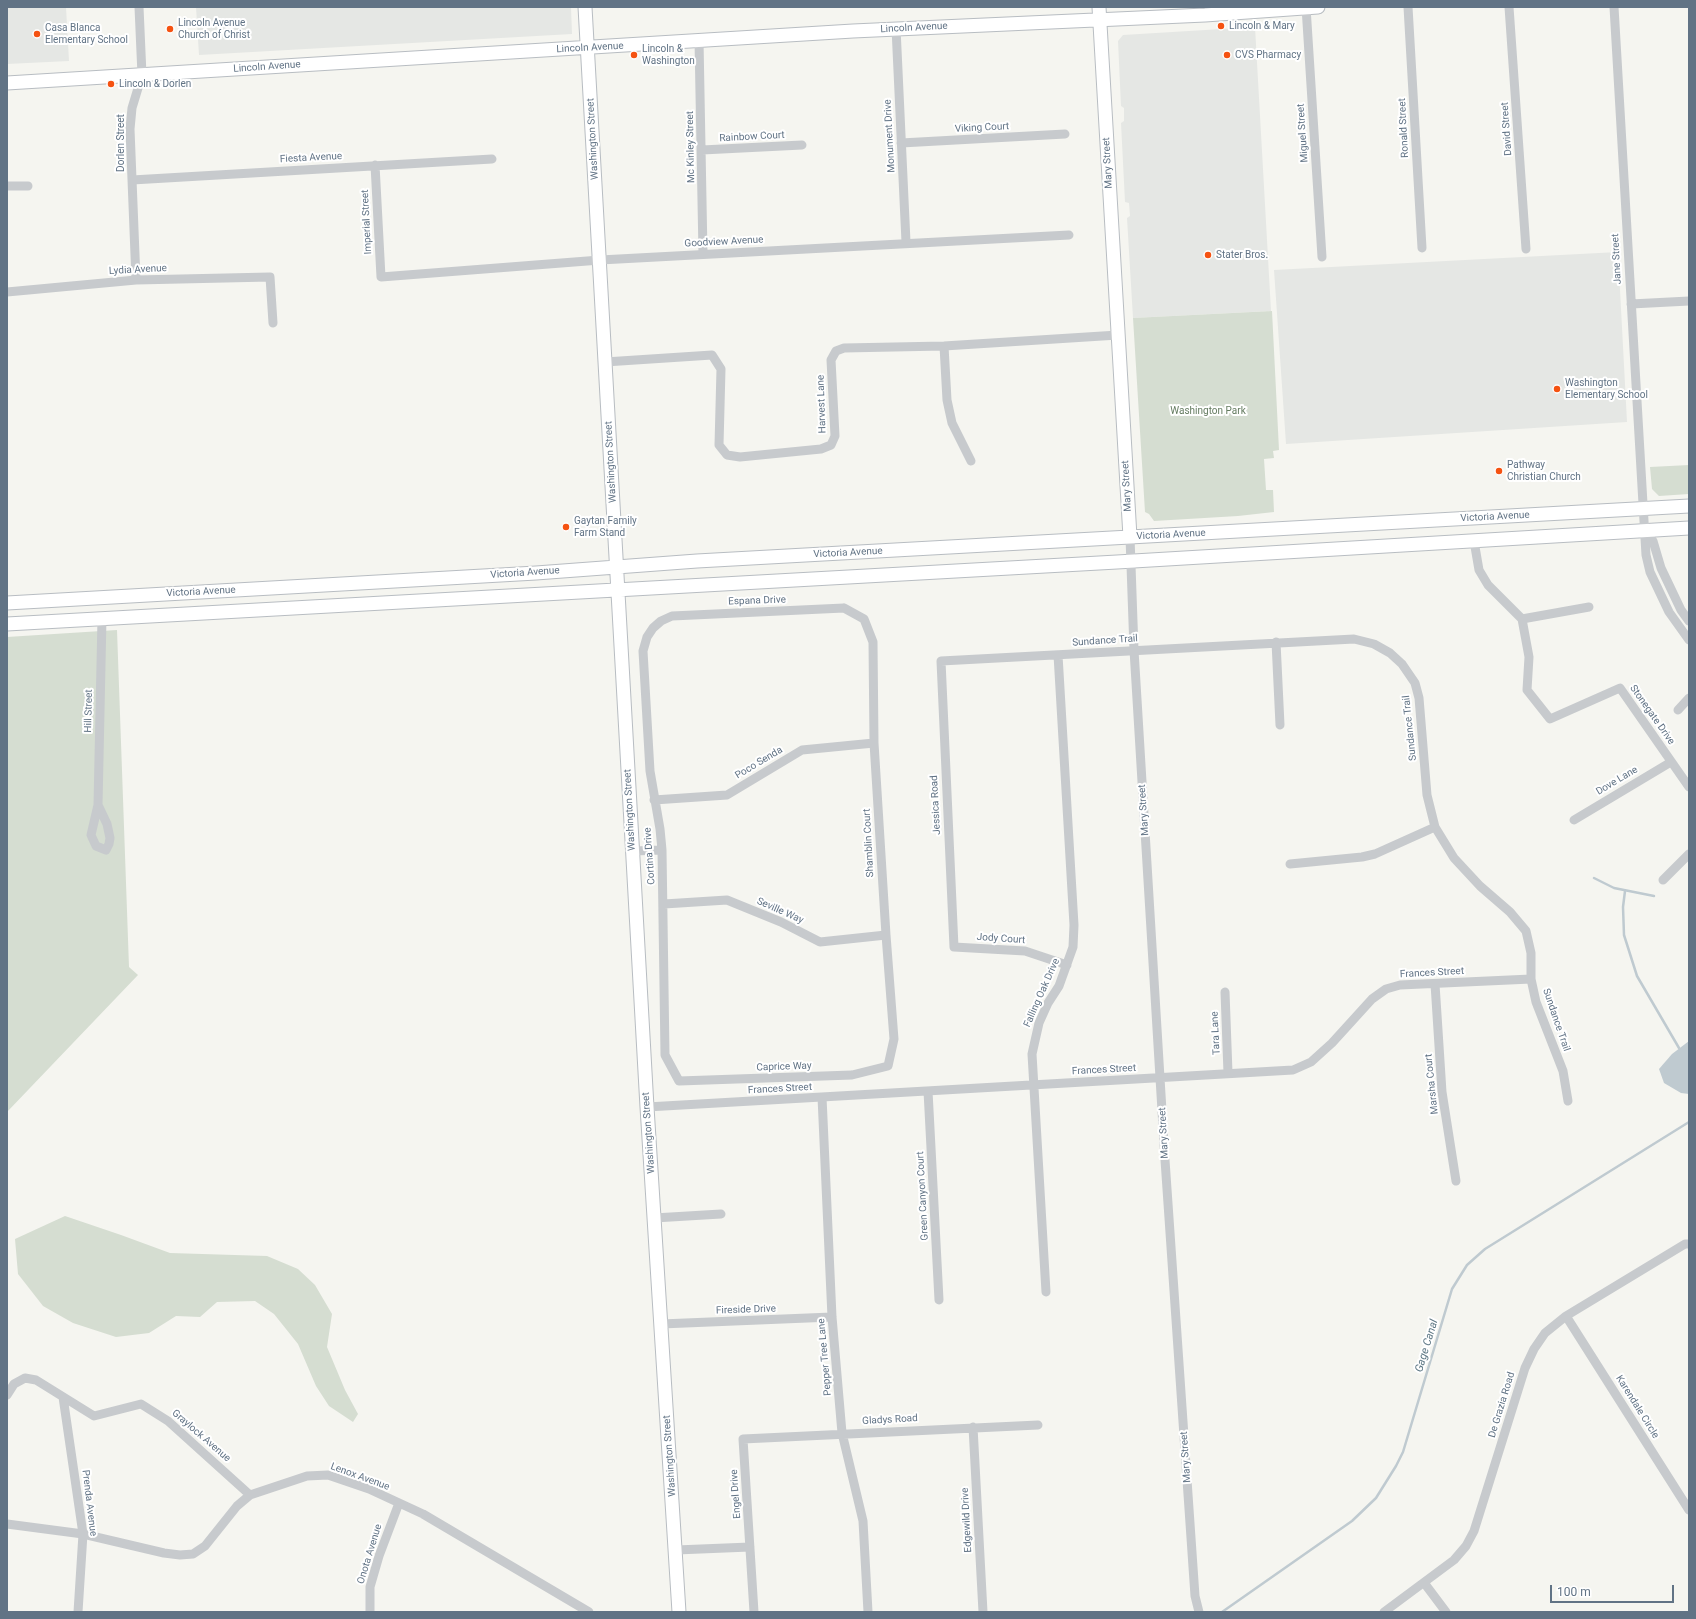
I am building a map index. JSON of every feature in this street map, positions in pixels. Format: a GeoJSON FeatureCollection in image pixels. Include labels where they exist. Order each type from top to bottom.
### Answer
{"type":"FeatureCollection","features":[{"type":"Feature","properties":{"kind":"main road","name":"Washington Street"},"geometry":{"type":"LineString","coordinates":[[586,7],[647,1107],[679,1612]]}},
{"type":"Feature","properties":{"kind":"main road","name":"Lincoln Avenue"},"geometry":{"type":"LineString","coordinates":[[7,83],[588,48],[1099,13],[1310,7]]}},
{"type":"Feature","properties":{"kind":"main road","name":"Mary Street"},"geometry":{"type":"LineString","coordinates":[[1099,13],[1130,537]]}},
{"type":"Feature","properties":{"kind":"main road","name":"Victoria Avenue"},"geometry":{"type":"LineString","coordinates":[[7,603],[528,573],[616,566],[1689,506]]}},
{"type":"Feature","properties":{"kind":"main road","name":"Victoria Avenue"},"geometry":{"type":"LineString","coordinates":[[7,624],[618,589],[1131,562],[1689,528]]}},
{"type":"Feature","properties":{"kind":"street","name":"Dorlen Street"},"geometry":{"type":"LineString","coordinates":[[136,280],[130,129],[132,108],[142,75],[139,7]]}},
{"type":"Feature","properties":{"kind":"street","name":"Miguel Street"},"geometry":{"type":"LineString","coordinates":[[1310,7],[1322,257]]}},
{"type":"Feature","properties":{"kind":"street","name":"Ronald Street"},"geometry":{"type":"LineString","coordinates":[[1408,7],[1422,248]]}},
{"type":"Feature","properties":{"kind":"street","name":"David Street"},"geometry":{"type":"LineString","coordinates":[[1509,7],[1526,249]]}},
{"type":"Feature","properties":{"kind":"street","name":"Jane Street"},"geometry":{"type":"LineString","coordinates":[[1614,7],[1630,304],[1646,556],[1650,572],[1669,612],[1689,640]]}},
{"type":"Feature","properties":{"kind":"street","name":"Monument Drive"},"geometry":{"type":"LineString","coordinates":[[896,28],[906,242]]}},
{"type":"Feature","properties":{"kind":"street","name":"Mc Kinley Street"},"geometry":{"type":"LineString","coordinates":[[699,40],[703,254]]}},
{"type":"Feature","properties":{"kind":"street","name":"Viking Court"},"geometry":{"type":"LineString","coordinates":[[901,143],[1064,134]]}},
{"type":"Feature","properties":{"kind":"street","name":"Rainbow Court"},"geometry":{"type":"LineString","coordinates":[[702,150],[802,145]]}},
{"type":"Feature","properties":{"kind":"street","name":"Fiesta Avenue"},"geometry":{"type":"LineString","coordinates":[[132,180],[492,159]]}},
{"type":"Feature","properties":{"kind":"street","name":"Imperial Street"},"geometry":{"type":"LineString","coordinates":[[375,166],[381,277]]}},
{"type":"Feature","properties":{"kind":"street"},"geometry":{"type":"LineString","coordinates":[[7,186],[28,186]]}},
{"type":"Feature","properties":{"kind":"street","name":"Goodview Avenue"},"geometry":{"type":"LineString","coordinates":[[381,277],[600,260],[906,242],[1069,235]]}},
{"type":"Feature","properties":{"kind":"street","name":"Lydia Avenue"},"geometry":{"type":"LineString","coordinates":[[7,292],[136,280],[270,277],[273,323]]}},
{"type":"Feature","properties":{"kind":"street"},"geometry":{"type":"LineString","coordinates":[[1630,304],[1689,300]]}},
{"type":"Feature","properties":{"kind":"street","name":"Harvest Lane"},"geometry":{"type":"LineString","coordinates":[[605,362],[712,355],[721,369],[719,444],[727,454],[740,456],[821,449],[831,445],[835,436],[831,360],[836,351],[844,348],[944,346],[1118,335]]}},
{"type":"Feature","properties":{"kind":"street"},"geometry":{"type":"LineString","coordinates":[[944,346],[947,400],[952,423],[971,461]]}},
{"type":"Feature","properties":{"kind":"street"},"geometry":{"type":"LineString","coordinates":[[1645,531],[1653,541],[1661,568],[1689,621]]}},
{"type":"Feature","properties":{"kind":"street","name":"Mary Street"},"geometry":{"type":"LineString","coordinates":[[1130,537],[1134,650],[1161,1078],[1195,1596],[1199,1612]]}},
{"type":"Feature","properties":{"kind":"street"},"geometry":{"type":"LineString","coordinates":[[1474,541],[1479,570],[1488,585],[1522,619],[1589,607]]}},
{"type":"Feature","properties":{"kind":"street","name":"Espana Drive"},"geometry":{"type":"LineString","coordinates":[[652,628],[661,620],[672,616],[844,608],[864,619]]}},
{"type":"Feature","properties":{"kind":"street","name":"Hill Street"},"geometry":{"type":"LineString","coordinates":[[98,805],[102,618]]}},
{"type":"Feature","properties":{"kind":"street","name":"Shamblin Court"},"geometry":{"type":"LineString","coordinates":[[864,619],[873,642],[874,743],[894,1039],[888,1066]]}},
{"type":"Feature","properties":{"kind":"street","name":"Stonegate Drive"},"geometry":{"type":"LineString","coordinates":[[1522,619],[1528,657],[1527,690],[1550,718],[1620,688],[1689,787]]}},
{"type":"Feature","properties":{"kind":"street","name":"Cortina Drive"},"geometry":{"type":"LineString","coordinates":[[652,628],[647,637],[644,651],[650,771],[662,850],[664,904],[665,1055],[679,1081]]}},
{"type":"Feature","properties":{"kind":"street","name":"Sundance Trail"},"geometry":{"type":"LineString","coordinates":[[940,661],[1354,639],[1374,644],[1390,653],[1402,664],[1415,683],[1419,698],[1427,795],[1435,827],[1454,858],[1480,886],[1510,912],[1526,931],[1531,953],[1531,979],[1536,1002],[1562,1071],[1568,1102]]}},
{"type":"Feature","properties":{"kind":"street"},"geometry":{"type":"LineString","coordinates":[[1276,642],[1280,725]]}},
{"type":"Feature","properties":{"kind":"street","name":"Falling Oak Drive"},"geometry":{"type":"LineString","coordinates":[[1046,1292],[1032,1054],[1039,1023],[1048,1003],[1059,986],[1073,947],[1074,925],[1058,655]]}},
{"type":"Feature","properties":{"kind":"street","name":"Jessica Road"},"geometry":{"type":"LineString","coordinates":[[940,661],[954,948]]}},
{"type":"Feature","properties":{"kind":"street"},"geometry":{"type":"LineString","coordinates":[[1678,710],[1689,698]]}},
{"type":"Feature","properties":{"kind":"street","name":"Poco Senda"},"geometry":{"type":"LineString","coordinates":[[654,800],[726,795],[802,750],[874,743]]}},
{"type":"Feature","properties":{"kind":"street","name":"Dove Lane"},"geometry":{"type":"LineString","coordinates":[[1574,820],[1671,762]]}},
{"type":"Feature","properties":{"kind":"street"},"geometry":{"type":"LineString","coordinates":[[1290,864],[1362,857],[1375,854],[1435,827]]}},
{"type":"Feature","properties":{"kind":"street"},"geometry":{"type":"LineString","coordinates":[[633,851],[662,850]]}},
{"type":"Feature","properties":{"kind":"street"},"geometry":{"type":"LineString","coordinates":[[1663,880],[1689,854]]}},
{"type":"Feature","properties":{"kind":"street","name":"Seville Way"},"geometry":{"type":"LineString","coordinates":[[664,904],[727,900],[781,922],[820,942],[886,935]]}},
{"type":"Feature","properties":{"kind":"street","name":"Jody Court"},"geometry":{"type":"LineString","coordinates":[[954,948],[1025,951],[1067,965]]}},
{"type":"Feature","properties":{"kind":"street","name":"Frances Street"},"geometry":{"type":"LineString","coordinates":[[647,1107],[1293,1070],[1311,1062],[1332,1043],[1372,999],[1386,989],[1400,985],[1531,979]]}},
{"type":"Feature","properties":{"kind":"street","name":"Marsha Court"},"geometry":{"type":"LineString","coordinates":[[1435,984],[1442,1092],[1456,1181]]}},
{"type":"Feature","properties":{"kind":"street","name":"Tara Lane"},"geometry":{"type":"LineString","coordinates":[[1225,992],[1228,1073]]}},
{"type":"Feature","properties":{"kind":"street","name":"Caprice Way"},"geometry":{"type":"LineString","coordinates":[[679,1081],[852,1075],[888,1066]]}},
{"type":"Feature","properties":{"kind":"street","name":"Green Canyon Court"},"geometry":{"type":"LineString","coordinates":[[928,1091],[939,1300]]}},
{"type":"Feature","properties":{"kind":"street","name":"Pepper Tree Lane"},"geometry":{"type":"LineString","coordinates":[[822,1097],[832,1317],[842,1433],[863,1521],[868,1612]]}},
{"type":"Feature","properties":{"kind":"street"},"geometry":{"type":"LineString","coordinates":[[654,1218],[721,1214]]}},
{"type":"Feature","properties":{"kind":"street","name":"De Grazia Road"},"geometry":{"type":"LineString","coordinates":[[1384,1612],[1425,1584],[1454,1560],[1466,1546],[1474,1531],[1525,1368],[1534,1349],[1545,1333],[1566,1316],[1685,1244],[1689,1244]]}},
{"type":"Feature","properties":{"kind":"street","name":"Karendale Circle"},"geometry":{"type":"LineString","coordinates":[[1566,1316],[1689,1510]]}},
{"type":"Feature","properties":{"kind":"street","name":"Fireside Drive"},"geometry":{"type":"LineString","coordinates":[[661,1324],[832,1317]]}},
{"type":"Feature","properties":{"kind":"street","name":"Graylock Avenue"},"geometry":{"type":"LineString","coordinates":[[7,1394],[14,1384],[25,1378],[36,1380],[94,1416],[141,1404],[168,1421],[250,1495]]}},
{"type":"Feature","properties":{"kind":"street","name":"Prenda Avenue"},"geometry":{"type":"LineString","coordinates":[[63,1397],[83,1534],[78,1612]]}},
{"type":"Feature","properties":{"kind":"street","name":"Gladys Road"},"geometry":{"type":"LineString","coordinates":[[743,1439],[842,1433],[1038,1425]]}},
{"type":"Feature","properties":{"kind":"street","name":"Edgewild Drive"},"geometry":{"type":"LineString","coordinates":[[973,1427],[984,1612]]}},
{"type":"Feature","properties":{"kind":"street","name":"Engel Drive"},"geometry":{"type":"LineString","coordinates":[[743,1439],[754,1612]]}},
{"type":"Feature","properties":{"kind":"street","name":"Lenox Avenue"},"geometry":{"type":"LineString","coordinates":[[7,1524],[83,1534],[164,1554],[194,1554],[205,1546],[237,1506],[250,1495],[307,1476],[318,1474],[328,1475],[343,1479],[399,1503],[452,1529],[589,1612]]}},
{"type":"Feature","properties":{"kind":"street","name":"Onota Avenue"},"geometry":{"type":"LineString","coordinates":[[370,1612],[370,1587],[379,1556],[399,1503]]}},
{"type":"Feature","properties":{"kind":"street"},"geometry":{"type":"LineString","coordinates":[[676,1550],[750,1547]]}},
{"type":"Feature","properties":{"kind":"street"},"geometry":{"type":"LineString","coordinates":[[1425,1584],[1446,1612]]}},
{"type":"Feature","properties":{"kind":"shaded area","name":"Casa Blanca Elementary School"},"geometry":{"type":"Polygon","coordinates":[[[7,7],[66,7],[69,61],[7,64],[7,7]]]}},
{"type":"Feature","properties":{"kind":"shaded area"},"geometry":{"type":"Polygon","coordinates":[[[196,7],[571,7],[572,34],[199,55],[196,7]]]}},
{"type":"Feature","properties":{"kind":"shaded area"},"geometry":{"type":"Polygon","coordinates":[[[1255,27],[1271,311],[1133,318],[1127,218],[1130,216],[1129,203],[1125,202],[1121,123],[1124,121],[1124,108],[1121,106],[1118,41],[1123,35],[1255,27]]]}},
{"type":"Feature","properties":{"kind":"shaded area"},"geometry":{"type":"Polygon","coordinates":[[[1618,252],[1627,422],[1286,444],[1274,270],[1618,252]]]}},
{"type":"Feature","properties":{"kind":"shaded area"},"geometry":{"type":"Polygon","coordinates":[[[1689,1041],[1689,1094],[1681,1093],[1664,1083],[1659,1069],[1672,1054],[1689,1041]]]}},
{"type":"Feature","properties":{"kind":"green space","name":"Washington Park"},"geometry":{"type":"Polygon","coordinates":[[[1272,311],[1279,450],[1273,451],[1274,458],[1264,459],[1266,490],[1273,490],[1274,512],[1238,516],[1154,521],[1149,514],[1145,512],[1133,318],[1272,311]]]}},
{"type":"Feature","properties":{"kind":"green space"},"geometry":{"type":"Polygon","coordinates":[[[1689,465],[1689,494],[1659,496],[1652,489],[1650,467],[1689,465]]]}},
{"type":"Feature","properties":{"kind":"green space"},"geometry":{"type":"Polygon","coordinates":[[[117,630],[129,967],[138,975],[7,1112],[7,637],[117,630]]]}},
{"type":"Feature","properties":{"kind":"green space"},"geometry":{"type":"Polygon","coordinates":[[[65,1216],[170,1253],[267,1256],[298,1269],[315,1285],[332,1314],[327,1347],[345,1390],[358,1414],[353,1422],[329,1406],[316,1386],[298,1344],[274,1314],[255,1301],[217,1302],[200,1317],[176,1316],[149,1333],[116,1337],[73,1323],[43,1306],[18,1274],[15,1239],[65,1216]]]}},
{"type":"Feature","properties":{"kind":"waterway"},"geometry":{"type":"LineString","coordinates":[[1594,878],[1614,888],[1654,896]]}},
{"type":"Feature","properties":{"kind":"waterway"},"geometry":{"type":"LineString","coordinates":[[1625,891],[1623,907],[1624,935],[1637,976],[1679,1048]]}},
{"type":"Feature","properties":{"kind":"waterway","name":"Gage Canal"},"geometry":{"type":"LineString","coordinates":[[1222,1612],[1352,1521],[1376,1498],[1403,1452],[1452,1289],[1467,1265],[1485,1249],[1689,1122]]}},
{"type":"Feature","properties":{"kind":"place","name":"Lincoln & Mary"},"geometry":{"type":"Point","coordinates":[1221,26]}},
{"type":"Feature","properties":{"kind":"place","name":"Lincoln Avenue Church of Christ"},"geometry":{"type":"Point","coordinates":[170,29]}},
{"type":"Feature","properties":{"kind":"place","name":"Casa Blanca Elementary School"},"geometry":{"type":"Point","coordinates":[37,34]}},
{"type":"Feature","properties":{"kind":"place","name":"Lincoln & Washington"},"geometry":{"type":"Point","coordinates":[634,55]}},
{"type":"Feature","properties":{"kind":"place","name":"CVS Pharmacy"},"geometry":{"type":"Point","coordinates":[1227,55]}},
{"type":"Feature","properties":{"kind":"place","name":"Lincoln & Dorlen"},"geometry":{"type":"Point","coordinates":[111,84]}},
{"type":"Feature","properties":{"kind":"place","name":"Stater Bros."},"geometry":{"type":"Point","coordinates":[1208,255]}},
{"type":"Feature","properties":{"kind":"place","name":"Washington Elementary School"},"geometry":{"type":"Point","coordinates":[1557,389]}},
{"type":"Feature","properties":{"kind":"place","name":"Pathway Christian Church"},"geometry":{"type":"Point","coordinates":[1499,471]}},
{"type":"Feature","properties":{"kind":"place","name":"Gaytan Family Farm Stand"},"geometry":{"type":"Point","coordinates":[566,527]}}]}
